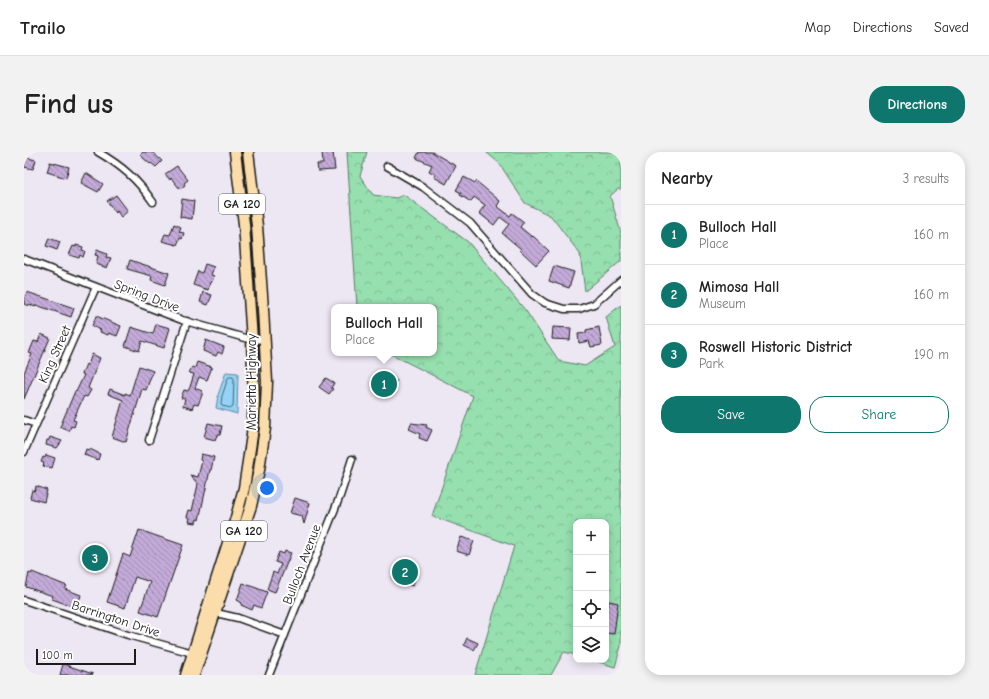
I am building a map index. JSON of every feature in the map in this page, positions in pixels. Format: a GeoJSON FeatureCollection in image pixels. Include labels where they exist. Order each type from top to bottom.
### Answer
{"type":"FeatureCollection","features":[{"type":"Feature","properties":{"kind":"highway","name":"Marietta Highway"},"geometry":{"type":"LineString","coordinates":[[194,675],[197,655],[244,484],[253,419],[252,340],[244,230],[235,152]]}},
{"type":"Feature","properties":{"kind":"highway","name":"Marietta Highway"},"geometry":{"type":"LineString","coordinates":[[186,675],[216,613],[246,523],[259,470],[263,443],[266,402],[265,339],[257,226],[248,152]]}},
{"type":"Feature","properties":{"kind":"street"},"geometry":{"type":"LineString","coordinates":[[98,152],[115,162],[130,174],[153,202]]}},
{"type":"Feature","properties":{"kind":"street"},"geometry":{"type":"LineString","coordinates":[[387,166],[422,187],[470,223],[532,294],[545,303],[564,309],[579,308],[594,304],[621,280]]}},
{"type":"Feature","properties":{"kind":"street","name":"Spring Drive"},"geometry":{"type":"LineString","coordinates":[[24,259],[187,321],[252,340],[265,339]]}},
{"type":"Feature","properties":{"kind":"street","name":"King Street"},"geometry":{"type":"LineString","coordinates":[[24,452],[96,287]]}},
{"type":"Feature","properties":{"kind":"street"},"geometry":{"type":"LineString","coordinates":[[149,440],[187,321]]}},
{"type":"Feature","properties":{"kind":"street"},"geometry":{"type":"LineString","coordinates":[[24,420],[36,424]]}},
{"type":"Feature","properties":{"kind":"street","name":"Bulloch Avenue"},"geometry":{"type":"LineString","coordinates":[[269,675],[340,496],[352,459]]}},
{"type":"Feature","properties":{"kind":"street","name":"Barrington Drive"},"geometry":{"type":"LineString","coordinates":[[24,600],[197,655]]}},
{"type":"Feature","properties":{"kind":"street"},"geometry":{"type":"LineString","coordinates":[[216,613],[238,618],[285,635]]}},
{"type":"Feature","properties":{"kind":"green space"},"geometry":{"type":"Polygon","coordinates":[[[347,152],[367,152],[360,176],[373,195],[396,198],[404,195],[468,242],[526,311],[559,361],[585,366],[615,347],[606,317],[621,305],[621,646],[615,667],[602,663],[609,663],[609,519],[573,519],[573,654],[564,652],[551,675],[475,675],[514,546],[432,516],[473,396],[395,356],[437,356],[437,304],[357,304],[347,152]]]}},
{"type":"Feature","properties":{"kind":"green space"},"geometry":{"type":"Polygon","coordinates":[[[486,152],[621,152],[621,189],[618,189],[610,196],[621,233],[621,261],[585,291],[580,254],[551,216],[525,203],[499,163],[486,152]]]}},
{"type":"Feature","properties":{"kind":"water"},"geometry":{"type":"Polygon","coordinates":[[[226,372],[238,373],[237,414],[216,408],[218,395],[226,372]]]}},
{"type":"Feature","properties":{"kind":"building"},"geometry":{"type":"Polygon","coordinates":[[[143,152],[152,152],[162,161],[156,167],[140,155],[143,152]]]}},
{"type":"Feature","properties":{"kind":"building"},"geometry":{"type":"Polygon","coordinates":[[[322,152],[333,152],[335,170],[318,171],[317,164],[323,164],[322,152]]]}},
{"type":"Feature","properties":{"kind":"building"},"geometry":{"type":"Polygon","coordinates":[[[419,152],[432,152],[456,166],[446,184],[434,177],[435,174],[429,171],[432,165],[416,158],[419,152]]]}},
{"type":"Feature","properties":{"kind":"building"},"geometry":{"type":"Polygon","coordinates":[[[24,157],[36,160],[33,169],[24,167],[24,157]]]}},
{"type":"Feature","properties":{"kind":"building"},"geometry":{"type":"Polygon","coordinates":[[[50,162],[69,167],[66,178],[47,172],[50,162]]]}},
{"type":"Feature","properties":{"kind":"building"},"geometry":{"type":"Polygon","coordinates":[[[177,166],[188,180],[180,189],[171,178],[170,180],[165,174],[177,166]]]}},
{"type":"Feature","properties":{"kind":"building"},"geometry":{"type":"Polygon","coordinates":[[[86,173],[103,184],[98,192],[81,183],[86,173]]]}},
{"type":"Feature","properties":{"kind":"building"},"geometry":{"type":"Polygon","coordinates":[[[464,177],[475,183],[476,181],[500,201],[497,206],[510,216],[512,213],[524,222],[520,227],[532,237],[533,236],[549,251],[536,265],[520,250],[521,249],[502,233],[509,224],[500,217],[494,225],[479,213],[485,205],[474,197],[471,202],[460,195],[461,193],[456,190],[464,177]]]}},
{"type":"Feature","properties":{"kind":"building"},"geometry":{"type":"Polygon","coordinates":[[[116,195],[128,211],[121,217],[107,201],[116,195]]]}},
{"type":"Feature","properties":{"kind":"building"},"geometry":{"type":"Polygon","coordinates":[[[182,199],[194,201],[192,219],[180,217],[182,199]]]}},
{"type":"Feature","properties":{"kind":"building"},"geometry":{"type":"Polygon","coordinates":[[[174,224],[181,227],[179,232],[184,233],[182,239],[180,238],[177,245],[162,241],[165,234],[170,235],[174,224]]]}},
{"type":"Feature","properties":{"kind":"building"},"geometry":{"type":"Polygon","coordinates":[[[49,238],[60,242],[57,250],[46,246],[49,238]]]}},
{"type":"Feature","properties":{"kind":"building"},"geometry":{"type":"Polygon","coordinates":[[[76,245],[83,247],[82,250],[85,251],[83,257],[80,255],[79,258],[69,255],[73,246],[76,247],[76,245]]]}},
{"type":"Feature","properties":{"kind":"building"},"geometry":{"type":"Polygon","coordinates":[[[97,250],[107,254],[106,257],[111,258],[107,268],[96,264],[98,256],[95,255],[97,250]]]}},
{"type":"Feature","properties":{"kind":"building"},"geometry":{"type":"Polygon","coordinates":[[[130,260],[169,273],[165,285],[151,280],[152,276],[127,269],[130,260]]]}},
{"type":"Feature","properties":{"kind":"building"},"geometry":{"type":"Polygon","coordinates":[[[205,264],[214,267],[211,275],[214,276],[212,282],[210,282],[208,290],[193,285],[198,271],[202,273],[205,264]]]}},
{"type":"Feature","properties":{"kind":"building"},"geometry":{"type":"Polygon","coordinates":[[[554,266],[574,272],[569,288],[549,281],[554,266]]]}},
{"type":"Feature","properties":{"kind":"building"},"geometry":{"type":"Polygon","coordinates":[[[27,292],[74,308],[71,317],[36,305],[35,307],[29,304],[28,306],[24,304],[27,292]]]}},
{"type":"Feature","properties":{"kind":"building"},"geometry":{"type":"Polygon","coordinates":[[[203,292],[212,295],[208,305],[200,302],[203,292]]]}},
{"type":"Feature","properties":{"kind":"building"},"geometry":{"type":"Polygon","coordinates":[[[96,316],[121,326],[117,336],[100,332],[101,330],[92,326],[96,316]]]}},
{"type":"Feature","properties":{"kind":"building"},"geometry":{"type":"Polygon","coordinates":[[[156,324],[170,328],[164,348],[142,341],[139,351],[125,346],[131,327],[153,334],[156,324]]]}},
{"type":"Feature","properties":{"kind":"building"},"geometry":{"type":"Polygon","coordinates":[[[553,327],[571,328],[570,340],[552,339],[553,327]]]}},
{"type":"Feature","properties":{"kind":"building"},"geometry":{"type":"Polygon","coordinates":[[[599,327],[602,345],[591,347],[589,341],[579,343],[578,334],[586,333],[586,330],[599,327]]]}},
{"type":"Feature","properties":{"kind":"building"},"geometry":{"type":"Polygon","coordinates":[[[41,334],[50,338],[24,399],[24,373],[32,354],[29,353],[34,341],[38,342],[41,334]]]}},
{"type":"Feature","properties":{"kind":"building"},"geometry":{"type":"Polygon","coordinates":[[[206,340],[224,347],[222,354],[218,352],[216,356],[203,351],[206,340]]]}},
{"type":"Feature","properties":{"kind":"building"},"geometry":{"type":"Polygon","coordinates":[[[92,354],[100,358],[88,388],[91,390],[87,397],[84,396],[73,420],[76,421],[74,427],[71,426],[69,431],[60,427],[75,391],[76,392],[84,375],[82,374],[86,364],[88,365],[92,354]]]}},
{"type":"Feature","properties":{"kind":"building"},"geometry":{"type":"Polygon","coordinates":[[[197,362],[212,367],[207,380],[199,377],[195,388],[202,391],[202,395],[198,405],[194,404],[192,409],[183,406],[185,399],[181,398],[184,390],[188,391],[190,387],[194,374],[189,373],[192,367],[195,368],[197,362]]]}},
{"type":"Feature","properties":{"kind":"building"},"geometry":{"type":"Polygon","coordinates":[[[139,366],[153,371],[146,390],[142,389],[126,442],[112,437],[123,400],[108,394],[110,389],[125,395],[125,393],[130,395],[139,366]]]}},
{"type":"Feature","properties":{"kind":"building"},"geometry":{"type":"Polygon","coordinates":[[[384,371],[397,381],[385,397],[372,387],[384,371]]]}},
{"type":"Feature","properties":{"kind":"building"},"geometry":{"type":"Polygon","coordinates":[[[326,378],[334,383],[331,388],[333,389],[329,394],[319,387],[326,378]]]}},
{"type":"Feature","properties":{"kind":"building"},"geometry":{"type":"Polygon","coordinates":[[[208,423],[222,426],[220,435],[217,435],[215,440],[204,437],[208,423]]]}},
{"type":"Feature","properties":{"kind":"building"},"geometry":{"type":"Polygon","coordinates":[[[411,423],[427,425],[426,427],[432,430],[427,441],[419,438],[420,434],[409,429],[411,423]]]}},
{"type":"Feature","properties":{"kind":"building"},"geometry":{"type":"Polygon","coordinates":[[[50,437],[62,441],[57,448],[46,445],[47,440],[49,440],[50,437]]]}},
{"type":"Feature","properties":{"kind":"building"},"geometry":{"type":"Polygon","coordinates":[[[86,449],[90,449],[100,454],[98,460],[84,455],[86,449]]]}},
{"type":"Feature","properties":{"kind":"building"},"geometry":{"type":"Polygon","coordinates":[[[201,454],[214,457],[199,520],[197,519],[196,523],[189,522],[190,518],[187,517],[189,510],[192,511],[198,484],[190,475],[198,477],[202,461],[200,460],[201,454]]]}},
{"type":"Feature","properties":{"kind":"building"},"geometry":{"type":"Polygon","coordinates":[[[46,455],[55,458],[52,468],[43,466],[44,463],[41,462],[43,457],[45,458],[46,455]]]}},
{"type":"Feature","properties":{"kind":"building"},"geometry":{"type":"Polygon","coordinates":[[[36,486],[47,490],[44,502],[30,498],[32,490],[35,491],[36,486]]]}},
{"type":"Feature","properties":{"kind":"building"},"geometry":{"type":"Polygon","coordinates":[[[295,498],[310,503],[304,524],[302,516],[290,513],[295,498]]]}},
{"type":"Feature","properties":{"kind":"building"},"geometry":{"type":"Polygon","coordinates":[[[139,530],[183,545],[158,617],[140,611],[150,582],[135,577],[125,608],[107,602],[123,554],[130,557],[139,530]]]}},
{"type":"Feature","properties":{"kind":"building"},"geometry":{"type":"Polygon","coordinates":[[[461,537],[474,541],[469,555],[456,551],[461,537]]]}},
{"type":"Feature","properties":{"kind":"building"},"geometry":{"type":"Polygon","coordinates":[[[285,551],[291,553],[275,592],[267,589],[273,572],[277,574],[281,564],[275,562],[279,552],[284,554],[285,551]]]}},
{"type":"Feature","properties":{"kind":"building"},"geometry":{"type":"Polygon","coordinates":[[[397,562],[417,569],[413,586],[392,579],[397,562]]]}},
{"type":"Feature","properties":{"kind":"building"},"geometry":{"type":"Polygon","coordinates":[[[32,572],[67,586],[65,589],[81,595],[77,608],[52,599],[53,596],[26,587],[29,573],[31,574],[32,572]]]}},
{"type":"Feature","properties":{"kind":"building"},"geometry":{"type":"Polygon","coordinates":[[[243,583],[267,592],[261,608],[254,605],[252,610],[241,605],[242,603],[237,600],[243,583]]]}},
{"type":"Feature","properties":{"kind":"building"},"geometry":{"type":"Polygon","coordinates":[[[609,601],[618,603],[614,634],[609,633],[609,601]]]}},
{"type":"Feature","properties":{"kind":"building"},"geometry":{"type":"Polygon","coordinates":[[[467,638],[478,643],[474,650],[464,645],[467,638]]]}},
{"type":"Feature","properties":{"kind":"building"},"geometry":{"type":"Polygon","coordinates":[[[63,664],[93,674],[60,675],[63,664]]]}},
{"type":"Feature","properties":{"kind":"place","name":"Bulloch Hall"},"geometry":{"type":"Point","coordinates":[384,384]}},
{"type":"Feature","properties":{"kind":"place","name":"Roswell Historic District"},"geometry":{"type":"Point","coordinates":[95,558]}},
{"type":"Feature","properties":{"kind":"place","name":"Mimosa Hall"},"geometry":{"type":"Point","coordinates":[405,572]}}]}
